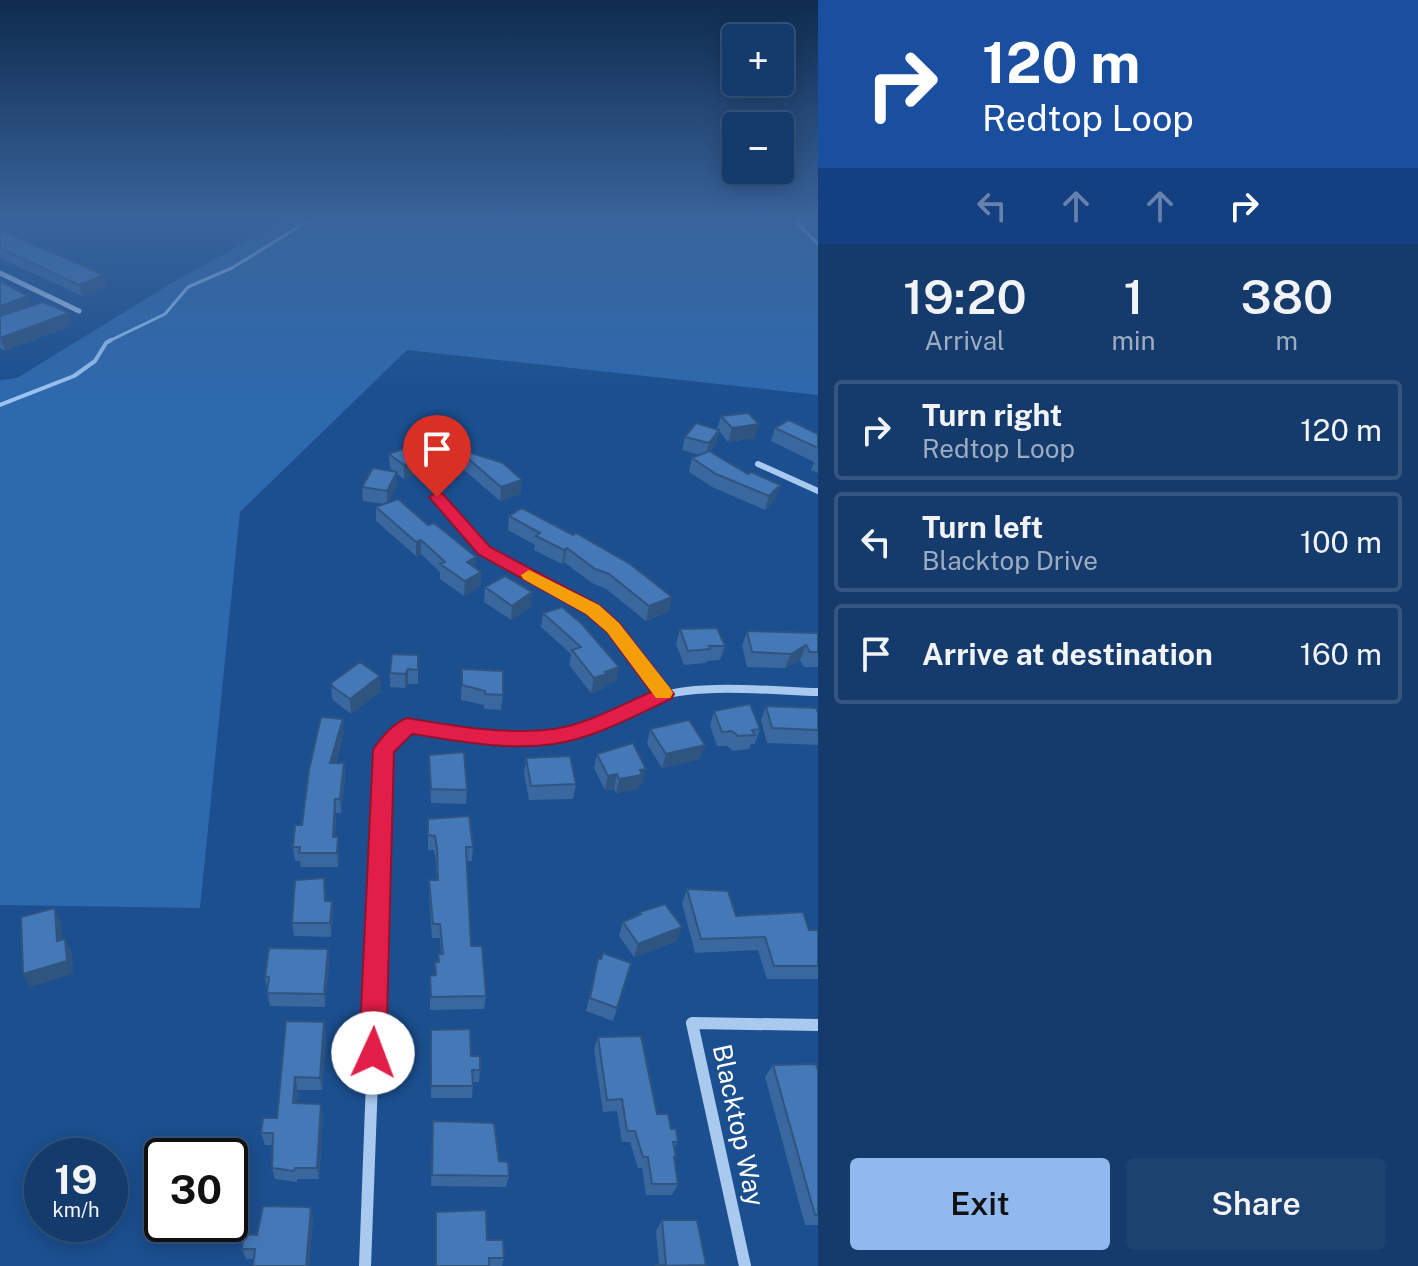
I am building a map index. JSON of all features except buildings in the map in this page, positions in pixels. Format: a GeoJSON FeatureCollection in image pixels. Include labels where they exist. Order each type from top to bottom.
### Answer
{"type":"FeatureCollection","features":[{"type":"Feature","properties":{"kind":"street"},"geometry":{"type":"LineString","coordinates":[[4,275],[79,311]]}},
{"type":"Feature","properties":{"kind":"street"},"geometry":{"type":"LineString","coordinates":[[45,308],[59,303]]}},
{"type":"Feature","properties":{"kind":"street"},"geometry":{"type":"LineString","coordinates":[[758,464],[818,491]]}},
{"type":"Feature","properties":{"kind":"street"},"geometry":{"type":"LineString","coordinates":[[437,497],[484,551],[593,609],[613,627],[664,694]]}},
{"type":"Feature","properties":{"kind":"street"},"geometry":{"type":"LineString","coordinates":[[365,1266],[384,750],[407,726],[491,739],[556,736],[605,721],[664,694],[710,690],[818,692]]}},
{"type":"Feature","properties":{"kind":"street","name":"Blacktop Way"},"geometry":{"type":"LineString","coordinates":[[745,1266],[692,1023],[818,1025]]}},
{"type":"Feature","properties":{"kind":"shaded area"},"geometry":{"type":"Polygon","coordinates":[[[186,275],[818,275],[818,395],[407,350],[240,512],[200,908],[0,905],[0,380],[17,378],[186,275]]]}},
{"type":"Feature","properties":{"kind":"waterway"},"geometry":{"type":"LineString","coordinates":[[110,340],[165,314],[188,287],[216,275]]}},
{"type":"Feature","properties":{"kind":"waterway"},"geometry":{"type":"LineString","coordinates":[[0,405],[74,376],[95,361],[110,340]]}},
{"type":"Feature","properties":{"kind":"slow traffic"},"geometry":{"type":"LineString","coordinates":[[529,575],[593,609],[613,627],[663,693]]}},
{"type":"Feature","properties":{"kind":"route"},"geometry":{"type":"LineString","coordinates":[[373,1053],[384,750],[407,726],[491,739],[556,736],[605,721],[664,694],[613,627],[593,609],[484,551],[437,497]]}}]}
